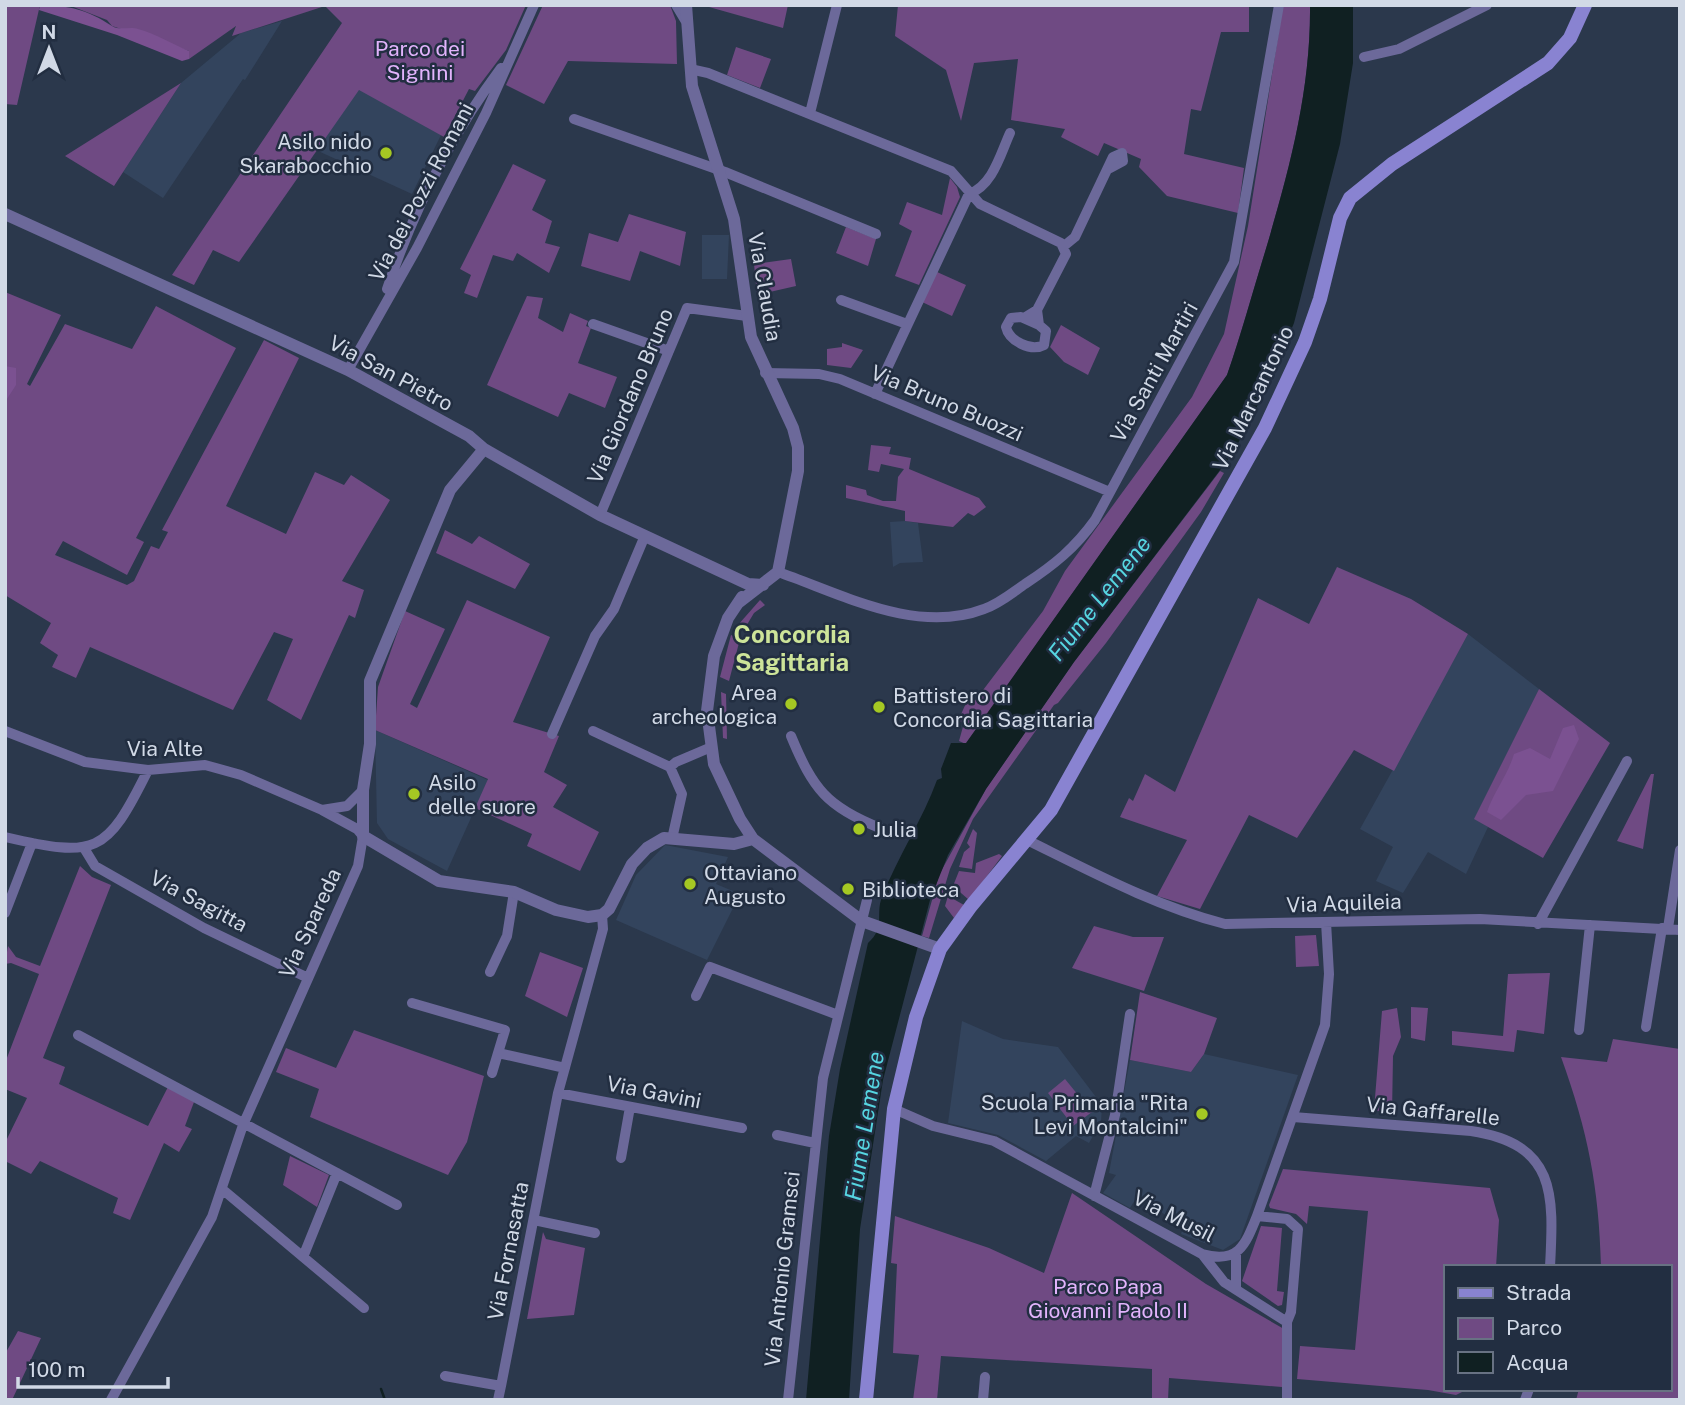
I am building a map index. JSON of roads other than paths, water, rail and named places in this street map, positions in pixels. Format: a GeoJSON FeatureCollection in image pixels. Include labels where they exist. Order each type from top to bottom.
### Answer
{"type":"FeatureCollection","features":[{"type":"Feature","properties":{"kind":"main road"},"geometry":{"type":"LineString","coordinates":[[1570,38],[1572,5]]}},
{"type":"Feature","properties":{"kind":"main road","name":"Via Marcantonio"},"geometry":{"type":"LineString","coordinates":[[866,1400],[894,1109],[922,996],[940,949],[971,906],[1051,810],[1080,763],[1265,428],[1306,342],[1340,218],[1350,198],[1392,164],[1548,63],[1570,38],[1585,5]]}},
{"type":"Feature","properties":{"kind":"street","name":"Via dei Pozzi Romani"},"geometry":{"type":"LineString","coordinates":[[348,370],[417,248],[486,113],[534,5]]}},
{"type":"Feature","properties":{"kind":"street"},"geometry":{"type":"LineString","coordinates":[[676,5],[685,20]]}},
{"type":"Feature","properties":{"kind":"street","name":"Via Claudia"},"geometry":{"type":"LineString","coordinates":[[686,5],[685,20],[695,98],[734,219],[747,316],[765,373],[793,428],[799,454],[778,572]]}},
{"type":"Feature","properties":{"kind":"street"},"geometry":{"type":"LineString","coordinates":[[810,113],[837,5]]}},
{"type":"Feature","properties":{"kind":"street","name":"Via Santi Martiri"},"geometry":{"type":"LineString","coordinates":[[778,572],[893,613],[935,618],[957,617],[1001,601],[1059,561],[1079,542],[1110,492],[1234,262],[1279,5]]}},
{"type":"Feature","properties":{"kind":"street"},"geometry":{"type":"LineString","coordinates":[[1364,57],[1399,49],[1487,5]]}},
{"type":"Feature","properties":{"kind":"street","name":"Via dei Pozzi Romani"},"geometry":{"type":"LineString","coordinates":[[379,311],[401,247],[447,150],[476,101],[512,52]]}},
{"type":"Feature","properties":{"kind":"street"},"geometry":{"type":"LineString","coordinates":[[690,69],[708,73],[951,171],[958,175],[969,194],[980,204],[1064,246]]}},
{"type":"Feature","properties":{"kind":"street"},"geometry":{"type":"LineString","coordinates":[[574,119],[718,170],[876,234]]}},
{"type":"Feature","properties":{"kind":"street"},"geometry":{"type":"LineString","coordinates":[[875,394],[969,194],[981,190],[987,182],[1010,133]]}},
{"type":"Feature","properties":{"kind":"street"},"geometry":{"type":"LineString","coordinates":[[1024,318],[1037,310],[1063,261],[1064,246],[1075,237],[1110,168]]}},
{"type":"Feature","properties":{"kind":"street","name":"Via San Pietro"},"geometry":{"type":"LineString","coordinates":[[5,214],[348,370],[469,436],[484,449],[600,516],[749,590]]}},
{"type":"Feature","properties":{"kind":"street"},"geometry":{"type":"LineString","coordinates":[[841,300],[907,324]]}},
{"type":"Feature","properties":{"kind":"street","name":"Via Giordano Bruno"},"geometry":{"type":"LineString","coordinates":[[600,516],[687,308],[747,316]]}},
{"type":"Feature","properties":{"kind":"street"},"geometry":{"type":"LineString","coordinates":[[1037,310],[1039,325],[1046,337],[1041,348],[1013,339],[1007,331],[1011,318],[1024,318],[1039,325]]}},
{"type":"Feature","properties":{"kind":"street"},"geometry":{"type":"LineString","coordinates":[[593,324],[669,351]]}},
{"type":"Feature","properties":{"kind":"street","name":"Via Bruno Buozzi"},"geometry":{"type":"LineString","coordinates":[[765,373],[819,374],[875,394],[1110,492]]}},
{"type":"Feature","properties":{"kind":"street","name":"Via Spareda"},"geometry":{"type":"LineString","coordinates":[[111,1400],[212,1217],[243,1125],[306,977],[358,866],[363,836],[363,790],[370,744],[370,681],[450,490],[484,449]]}},
{"type":"Feature","properties":{"kind":"street"},"geometry":{"type":"LineString","coordinates":[[552,734],[595,636],[614,609],[644,538]]}},
{"type":"Feature","properties":{"kind":"street"},"geometry":{"type":"LineString","coordinates":[[778,572],[749,590],[720,637],[709,680],[709,748],[724,791],[753,839],[862,920],[940,949]]}},
{"type":"Feature","properties":{"kind":"street","name":"Via Alte"},"geometry":{"type":"LineString","coordinates":[[5,731],[85,762],[148,770],[181,764],[205,765],[241,775],[322,810],[357,829],[363,836]]}},
{"type":"Feature","properties":{"kind":"street"},"geometry":{"type":"LineString","coordinates":[[593,731],[670,767],[682,794],[672,839]]}},
{"type":"Feature","properties":{"kind":"street"},"geometry":{"type":"LineString","coordinates":[[791,736],[827,799],[847,815],[880,828]]}},
{"type":"Feature","properties":{"kind":"street"},"geometry":{"type":"LineString","coordinates":[[670,767],[709,748]]}},
{"type":"Feature","properties":{"kind":"street"},"geometry":{"type":"LineString","coordinates":[[1538,924],[1627,761]]}},
{"type":"Feature","properties":{"kind":"street"},"geometry":{"type":"LineString","coordinates":[[5,837],[65,850],[84,848],[108,836],[118,824],[148,770]]}},
{"type":"Feature","properties":{"kind":"street"},"geometry":{"type":"LineString","coordinates":[[322,810],[346,806],[363,790]]}},
{"type":"Feature","properties":{"kind":"street"},"geometry":{"type":"LineString","coordinates":[[363,836],[439,881],[514,892],[573,915],[602,915],[613,902],[632,864],[647,848],[664,838],[734,844],[753,839]]}},
{"type":"Feature","properties":{"kind":"street","name":"Via Aquileia"},"geometry":{"type":"LineString","coordinates":[[1027,840],[1170,907],[1225,924],[1466,919],[1670,929]]}},
{"type":"Feature","properties":{"kind":"street"},"geometry":{"type":"LineString","coordinates":[[5,913],[32,844]]}},
{"type":"Feature","properties":{"kind":"street","name":"Via Sagitta"},"geometry":{"type":"LineString","coordinates":[[84,848],[95,866],[204,928],[306,977]]}},
{"type":"Feature","properties":{"kind":"street"},"geometry":{"type":"LineString","coordinates":[[1646,1027],[1670,929],[1680,850]]}},
{"type":"Feature","properties":{"kind":"street"},"geometry":{"type":"LineString","coordinates":[[491,972],[507,936],[514,892]]}},
{"type":"Feature","properties":{"kind":"street","name":"Via Antonio Gramsci"},"geometry":{"type":"LineString","coordinates":[[788,1400],[824,1078],[867,900]]}},
{"type":"Feature","properties":{"kind":"street","name":"Via Fornasatta"},"geometry":{"type":"LineString","coordinates":[[498,1400],[558,1093],[603,929],[602,915]]}},
{"type":"Feature","properties":{"kind":"street","name":"Via Musil"},"geometry":{"type":"LineString","coordinates":[[894,1109],[933,1126],[994,1142],[1202,1254],[1219,1258],[1236,1253],[1244,1245],[1257,1216],[1325,1025],[1329,974],[1326,922]]}},
{"type":"Feature","properties":{"kind":"street"},"geometry":{"type":"LineString","coordinates":[[1579,1030],[1590,925]]}},
{"type":"Feature","properties":{"kind":"street"},"geometry":{"type":"LineString","coordinates":[[696,996],[710,967],[838,1015]]}},
{"type":"Feature","properties":{"kind":"street"},"geometry":{"type":"LineString","coordinates":[[412,1003],[505,1030],[492,1073]]}},
{"type":"Feature","properties":{"kind":"street"},"geometry":{"type":"LineString","coordinates":[[1094,1196],[1115,1115],[1130,1014]]}},
{"type":"Feature","properties":{"kind":"street"},"geometry":{"type":"LineString","coordinates":[[78,1035],[397,1205]]}},
{"type":"Feature","properties":{"kind":"street"},"geometry":{"type":"LineString","coordinates":[[498,1053],[565,1068]]}},
{"type":"Feature","properties":{"kind":"street","name":"Via Gavini"},"geometry":{"type":"LineString","coordinates":[[558,1093],[743,1128]]}},
{"type":"Feature","properties":{"kind":"street"},"geometry":{"type":"LineString","coordinates":[[621,1158],[630,1107]]}},
{"type":"Feature","properties":{"kind":"street","name":"Via Gaffarelle"},"geometry":{"type":"LineString","coordinates":[[1293,1117],[1471,1131],[1499,1135],[1516,1142],[1540,1165],[1547,1186],[1550,1265]]}},
{"type":"Feature","properties":{"kind":"street","name":"Via Antonio Gramsci"},"geometry":{"type":"LineString","coordinates":[[777,1135],[815,1143]]}},
{"type":"Feature","properties":{"kind":"street"},"geometry":{"type":"LineString","coordinates":[[303,1257],[337,1173]]}},
{"type":"Feature","properties":{"kind":"street"},"geometry":{"type":"LineString","coordinates":[[222,1189],[363,1308]]}},
{"type":"Feature","properties":{"kind":"street"},"geometry":{"type":"LineString","coordinates":[[1257,1216],[1287,1219],[1298,1229],[1291,1312],[1287,1322],[1287,1400]]}},
{"type":"Feature","properties":{"kind":"street"},"geometry":{"type":"LineString","coordinates":[[534,1220],[595,1233]]}},
{"type":"Feature","properties":{"kind":"street"},"geometry":{"type":"LineString","coordinates":[[1236,1253],[1236,1289]]}},
{"type":"Feature","properties":{"kind":"street"},"geometry":{"type":"LineString","coordinates":[[1202,1254],[1224,1282],[1287,1322]]}},
{"type":"Feature","properties":{"kind":"street"},"geometry":{"type":"LineString","coordinates":[[445,1376],[501,1386]]}},
{"type":"Feature","properties":{"kind":"street"},"geometry":{"type":"LineString","coordinates":[[984,1400],[985,1377]]}},
{"type":"Feature","properties":{"kind":"water","name":"Fiume Lemene"},"geometry":{"type":"Polygon","coordinates":[[[1310,5],[1353,5],[1353,63],[1340,144],[1294,323],[1267,387],[1233,453],[1074,662],[986,789],[948,855],[930,900],[883,1080],[860,1229],[849,1400],[806,1400],[829,1136],[840,1069],[868,943],[877,931],[882,897],[937,780],[942,778],[941,769],[951,743],[966,743],[1227,375],[1265,252],[1297,130],[1307,68],[1310,5]]]}},
{"type":"Feature","properties":{"kind":"waterway"},"geometry":{"type":"LineString","coordinates":[[381,1389],[385,1400]]}},
{"type":"Feature","properties":{"kind":"place","name":"Asilo nido Skarabocchio"},"geometry":{"type":"Point","coordinates":[386,153]}},
{"type":"Feature","properties":{"kind":"place","name":"Area archeologica"},"geometry":{"type":"Point","coordinates":[791,704]}},
{"type":"Feature","properties":{"kind":"place","name":"Battistero di Concordia Sagittaria"},"geometry":{"type":"Point","coordinates":[879,707]}},
{"type":"Feature","properties":{"kind":"place","name":"Asilo delle suore"},"geometry":{"type":"Point","coordinates":[414,794]}},
{"type":"Feature","properties":{"kind":"place","name":"Julia"},"geometry":{"type":"Point","coordinates":[859,829]}},
{"type":"Feature","properties":{"kind":"place","name":"Ottaviano Augusto"},"geometry":{"type":"Point","coordinates":[690,884]}},
{"type":"Feature","properties":{"kind":"place","name":"Biblioteca"},"geometry":{"type":"Point","coordinates":[848,889]}},
{"type":"Feature","properties":{"kind":"place","name":"Scuola Primaria \"Rita Levi Montalcini\""},"geometry":{"type":"Point","coordinates":[1202,1114]}},
{"type":"Feature","properties":{"kind":"district","name":"Concordia Sagittaria"},"geometry":{"type":"Point","coordinates":[792,648]}},
{"type":"Feature","properties":{"kind":"park label","name":"Parco dei Signini"},"geometry":{"type":"Point","coordinates":[420,60]}},
{"type":"Feature","properties":{"kind":"park label","name":"Parco Papa Giovanni Paolo II"},"geometry":{"type":"Point","coordinates":[1108,1298]}}]}
